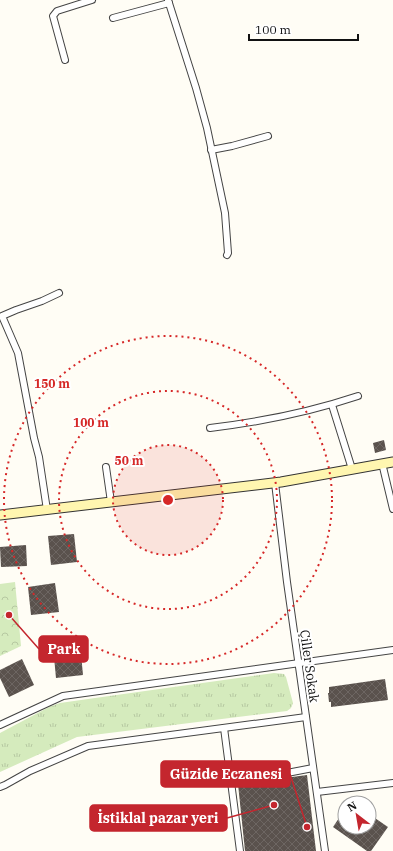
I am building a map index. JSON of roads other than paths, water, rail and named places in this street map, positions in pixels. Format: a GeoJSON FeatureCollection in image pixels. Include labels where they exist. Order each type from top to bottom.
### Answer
{"type":"FeatureCollection","features":[{"type":"Feature","properties":{"kind":"street"},"geometry":{"type":"LineString","coordinates":[[65,60],[53,16],[57,11],[92,0]]}},
{"type":"Feature","properties":{"kind":"street"},"geometry":{"type":"LineString","coordinates":[[113,18],[169,2],[207,128],[225,213],[227,255]]}},
{"type":"Feature","properties":{"kind":"street"},"geometry":{"type":"LineString","coordinates":[[211,150],[268,136]]}},
{"type":"Feature","properties":{"kind":"street"},"geometry":{"type":"LineString","coordinates":[[47,510],[39,457],[18,353],[2,316],[59,293]]}},
{"type":"Feature","properties":{"kind":"street"},"geometry":{"type":"LineString","coordinates":[[210,428],[239,425],[301,413],[358,396]]}},
{"type":"Feature","properties":{"kind":"street"},"geometry":{"type":"LineString","coordinates":[[332,405],[352,469]]}},
{"type":"Feature","properties":{"kind":"street"},"geometry":{"type":"LineString","coordinates":[[0,515],[275,483],[393,462]]}},
{"type":"Feature","properties":{"kind":"street"},"geometry":{"type":"LineString","coordinates":[[382,464],[393,509]]}},
{"type":"Feature","properties":{"kind":"street"},"geometry":{"type":"LineString","coordinates":[[106,467],[112,502]]}},
{"type":"Feature","properties":{"kind":"street","name":"Çiller Sokak"},"geometry":{"type":"LineString","coordinates":[[275,483],[298,663],[325,851]]}},
{"type":"Feature","properties":{"kind":"street"},"geometry":{"type":"LineString","coordinates":[[0,725],[63,696],[393,650]]}},
{"type":"Feature","properties":{"kind":"street"},"geometry":{"type":"LineString","coordinates":[[0,786],[5,785],[30,771],[88,746],[306,717]]}},
{"type":"Feature","properties":{"kind":"street"},"geometry":{"type":"LineString","coordinates":[[224,728],[240,851]]}},
{"type":"Feature","properties":{"kind":"street"},"geometry":{"type":"LineString","coordinates":[[231,780],[313,768]]}},
{"type":"Feature","properties":{"kind":"street"},"geometry":{"type":"LineString","coordinates":[[317,792],[393,783]]}},
{"type":"Feature","properties":{"kind":"place","name":"Park"},"geometry":{"type":"Point","coordinates":[9,615]}},
{"type":"Feature","properties":{"kind":"place","name":"İstiklal pazar yeri"},"geometry":{"type":"Point","coordinates":[274,805]}},
{"type":"Feature","properties":{"kind":"place","name":"Güzide Eczanesi"},"geometry":{"type":"Point","coordinates":[307,827]}}]}
